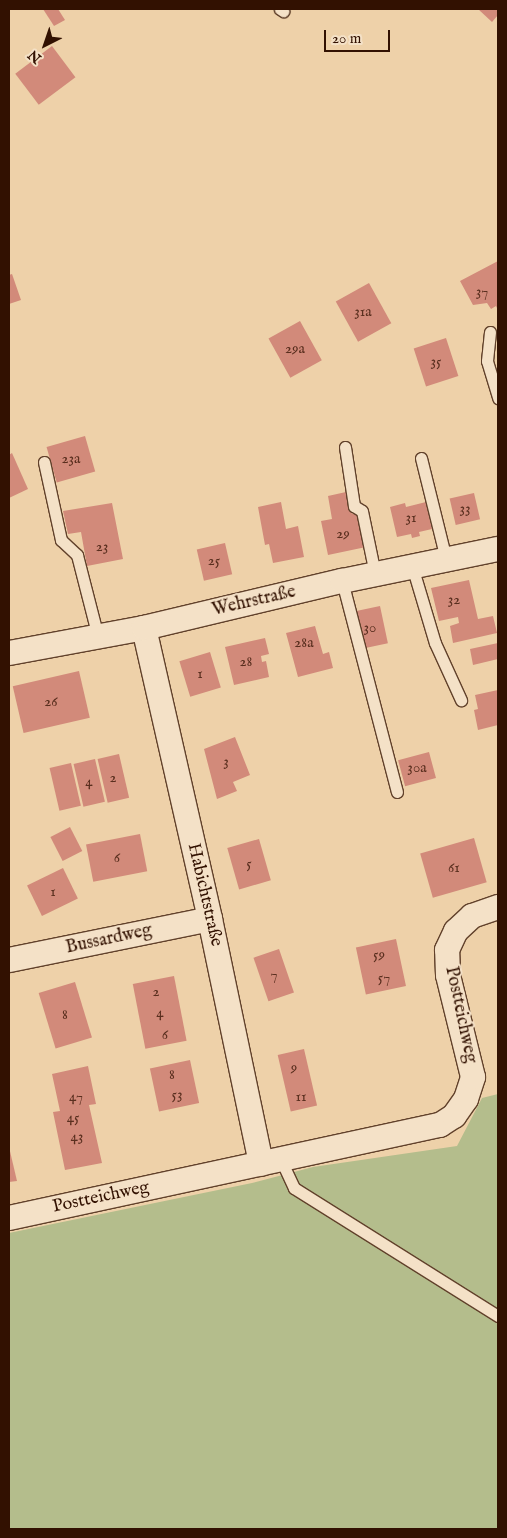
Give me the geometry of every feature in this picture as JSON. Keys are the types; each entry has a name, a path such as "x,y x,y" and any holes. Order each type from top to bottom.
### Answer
{"street":[{"name":"Wehrstraße","path":"9,653 144,628 342,581 498,549"},
{"name":"Habichtstraße","path":"144,628 210,919 271,1162"},
{"name":"Postteichweg","path":"9,1218 421,1131 440,1125 454,1116 466,1098 473,1076 448,975 447,950 456,931 472,916 498,907"},
{"name":"Bussardweg","path":"9,960 210,919"}],"lane":[{"path":"490,332 487,362 498,398"},
{"path":"345,447 354,506 362,511 375,574"},
{"path":"421,458 446,559"},
{"path":"44,462 61,540 77,555 98,637"},
{"path":"412,566 435,643 461,700"},
{"path":"342,581 397,792"},
{"path":"271,1162 294,1188 498,1316"}],"green space":[{"path":"498,1094 498,1529 9,1529 9,1233 252,1183 313,1167 457,1146 482,1098"}],"building":[{"path":"43,9 58,9 65,20 54,26"},
{"path":"478,9 498,9 498,15 492,22"},
{"path":"52,46 75,77 39,105 15,74"},
{"path":"498,261 498,310 496,306 491,309 487,303 473,305 460,281"},
{"path":"12,274 21,300 9,304 9,275"},
{"path":"369,283 391,323 358,342 336,301"},
{"path":"300,321 322,360 290,378 269,338"},
{"path":"446,338 458,376 426,387 414,349"},
{"path":"85,436 95,472 57,483 47,447"},
{"path":"12,453 28,489 9,498 9,455"},
{"path":"346,492 352,514 357,513 366,547 328,555 321,521 332,519 328,496"},
{"path":"474,493 480,519 456,525 450,499"},
{"path":"281,502 286,529 298,526 304,557 273,563 269,544 265,545 258,507"},
{"path":"426,502 432,529 419,532 420,536 412,538 411,534 397,537 390,507 405,503 406,507"},
{"path":"112,503 123,559 87,566 81,532 68,534 63,511"},
{"path":"225,543 232,574 204,581 197,550"},
{"path":"469,580 478,619 493,616 497,633 453,643 450,626 459,623 458,617 439,621 431,588"},
{"path":"380,606 388,643 360,649 352,612"},
{"path":"315,626 323,654 329,652 333,668 298,677 286,633"},
{"path":"265,638 269,654 261,656 262,662 266,661 269,677 234,685 225,647"},
{"path":"498,643 498,659 473,665 470,649"},
{"path":"210,652 221,687 190,697 179,661"},
{"path":"79,671 90,718 24,733 13,686"},
{"path":"498,690 498,725 478,730 474,710 478,709 475,695"},
{"path":"235,737 250,775 233,782 237,791 217,799 204,749"},
{"path":"429,752 436,778 405,786 398,760"},
{"path":"119,754 129,798 108,803 98,759"},
{"path":"95,759 105,802 83,807 74,764"},
{"path":"71,763 81,806 59,811 50,768"},
{"path":"70,827 82,851 63,861 50,837"},
{"path":"140,834 147,871 93,882 86,844"},
{"path":"474,838 487,882 433,898 420,853"},
{"path":"259,839 271,880 239,889 227,848"},
{"path":"63,868 78,899 42,916 27,886"},
{"path":"396,939 406,986 366,994 356,948"},
{"path":"279,949 294,992 268,1001 253,958"},
{"path":"174,976 187,1041 145,1049 133,984"},
{"path":"75,982 92,1037 56,1049 39,993"},
{"path":"304,1049 317,1106 291,1112 278,1055"},
{"path":"190,1060 199,1103 159,1112 150,1069"},
{"path":"88,1066 96,1104 89,1105 102,1163 65,1170 53,1112 60,1111 52,1074"},
{"path":"9,1147 17,1181 9,1182"}]}
